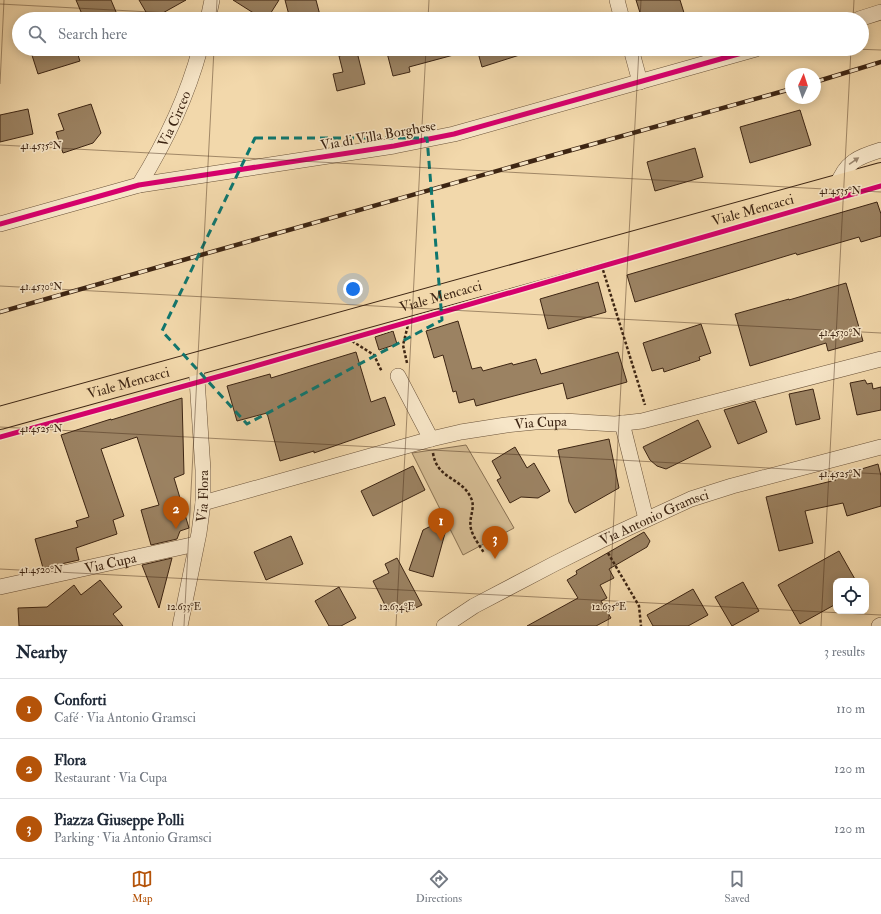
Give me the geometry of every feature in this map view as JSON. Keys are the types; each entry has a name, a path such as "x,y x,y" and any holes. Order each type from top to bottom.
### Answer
{"main road":[{"name":"Viale Mencacci","path":"0,418 881,174"}],"street":[{"path":"209,12 212,0"},
{"path":"617,0 620,12"},
{"path":"869,16 881,12"},
{"name":"Via Circeo","path":"139,185 160,152 188,87 198,56"},
{"path":"633,56 640,82"},
{"name":"Via di Villa Borghese","path":"0,224 139,185 394,146 432,138 475,128 731,56"},
{"path":"837,186 843,171 849,164 862,156 881,150"},
{"name":"Via Cupa","path":"203,503 431,439 522,423 563,421 599,424 622,423 649,419 881,358"},
{"name":"Via Flora","path":"180,626 203,503 196,364"},
{"path":"398,376 431,439"},
{"path":"622,423 646,520"},
{"name":"Via Antonio Gramsci","path":"444,626 474,606 600,541 686,501 714,491 881,447"},
{"name":"Via Cupa","path":"0,587 196,544"}],"path":[{"path":"594,269 604,266 649,419"},
{"path":"401,324 416,320"},
{"path":"349,339 374,355 383,374 398,376 407,363 403,345 408,322"},
{"path":"349,339 356,337"},
{"path":"431,439 433,456 437,466 452,480 464,486 474,503 470,521 471,529 484,553"},
{"path":"600,541 639,606 641,626"}],"highlighted area":[{"path":"255,138 427,138 442,320 247,424 162,331"}],"shaded area":[{"path":"466,445 514,528 463,555 412,453"}],"building":[{"path":"76,0 111,0 116,12 81,12"},
{"path":"139,0 186,0 165,12 146,12"},
{"path":"233,0 279,0 271,12 252,12"},
{"path":"285,0 316,0 319,12 288,12"},
{"path":"636,0 680,0 684,12 640,12"},
{"path":"32,56 78,56 80,61 38,74"},
{"path":"339,56 358,56 365,84 337,91 333,74 343,72"},
{"path":"388,56 450,56 409,67 410,72 393,76"},
{"path":"479,56 516,56 482,67"},
{"path":"91,104 101,133 93,143 63,153 56,132 64,130 58,114"},
{"path":"28,109 33,134 0,142 0,115"},
{"path":"800,110 811,145 750,163 740,127"},
{"path":"695,148 703,177 655,191 647,162"},
{"path":"877,202 881,214 881,236 861,242 859,237 797,255 796,253 635,302 627,275"},
{"path":"598,282 606,312 548,329 540,299"},
{"path":"846,283 863,341 828,351 826,343 750,366 735,314"},
{"path":"458,321 472,369 481,367 483,371 512,363 513,365 536,359 541,374 618,352 627,382 567,399 563,383 476,406 474,399 459,403 456,391 453,392 443,355 434,358 426,331"},
{"path":"701,324 711,353 699,357 700,360 664,372 663,368 652,371 643,343"},
{"path":"393,331 397,344 379,350 375,337"},
{"path":"356,352 371,402 385,397 395,425 314,453 314,451 280,461 267,413 237,421 227,386 270,374 271,378"},
{"path":"865,380 867,384 872,383 873,389 881,387 881,410 857,415 850,383"},
{"path":"813,389 820,419 796,425 789,394"},
{"path":"182,398 184,474 174,478 189,528 180,531 177,539 151,545 141,510 159,505 137,437 101,449 124,516 113,520 117,534 76,548 79,560 43,568 35,539 78,527 76,521 89,517 61,435"},
{"path":"755,401 767,432 738,444 724,410"},
{"path":"698,420 711,447 666,469 657,466 650,460 643,447"},
{"path":"609,439 619,488 575,513 569,502 558,450"},
{"path":"515,447 527,468 534,463 550,491 538,498 521,497 510,503 497,480 501,478 492,461"},
{"path":"878,464 881,476 881,506 847,516 843,503 805,511 813,543 779,551 766,497 836,480 835,477"},
{"path":"413,466 425,490 373,516 361,491"},
{"path":"437,523 447,526 433,577 409,570 423,530"},
{"path":"644,532 650,541 647,547 609,569 614,578 600,585 607,598 601,601 611,618 596,626 527,626 578,598 567,580 577,574 576,571"},
{"path":"291,536 303,564 266,580 254,552"},
{"path":"839,551 854,578 833,578 833,606 800,624 778,585"},
{"path":"172,558 159,608 142,565"},
{"path":"397,558 422,605 407,612 402,604 388,611 373,581 389,573 385,564"},
{"path":"100,580 122,607 113,614 123,626 19,626 18,608 47,607 74,585 81,595"},
{"path":"743,582 759,611 732,626 715,597"},
{"path":"339,587 356,618 341,626 329,626 315,601"},
{"path":"693,589 708,615 688,626 653,626 647,615"}],"railway":[{"path":"821,80 881,62"},
{"path":"0,312 785,91"}],"cycle path":[{"path":"0,224 139,185 394,146 454,134 731,56"},
{"path":"0,437 224,375 881,186"}],"place":[{"name":"Flora","path":"176,529"},
{"name":"Conforti","path":"441,541"},
{"name":"Piazza Giuseppe Polli","path":"495,559"}]}
